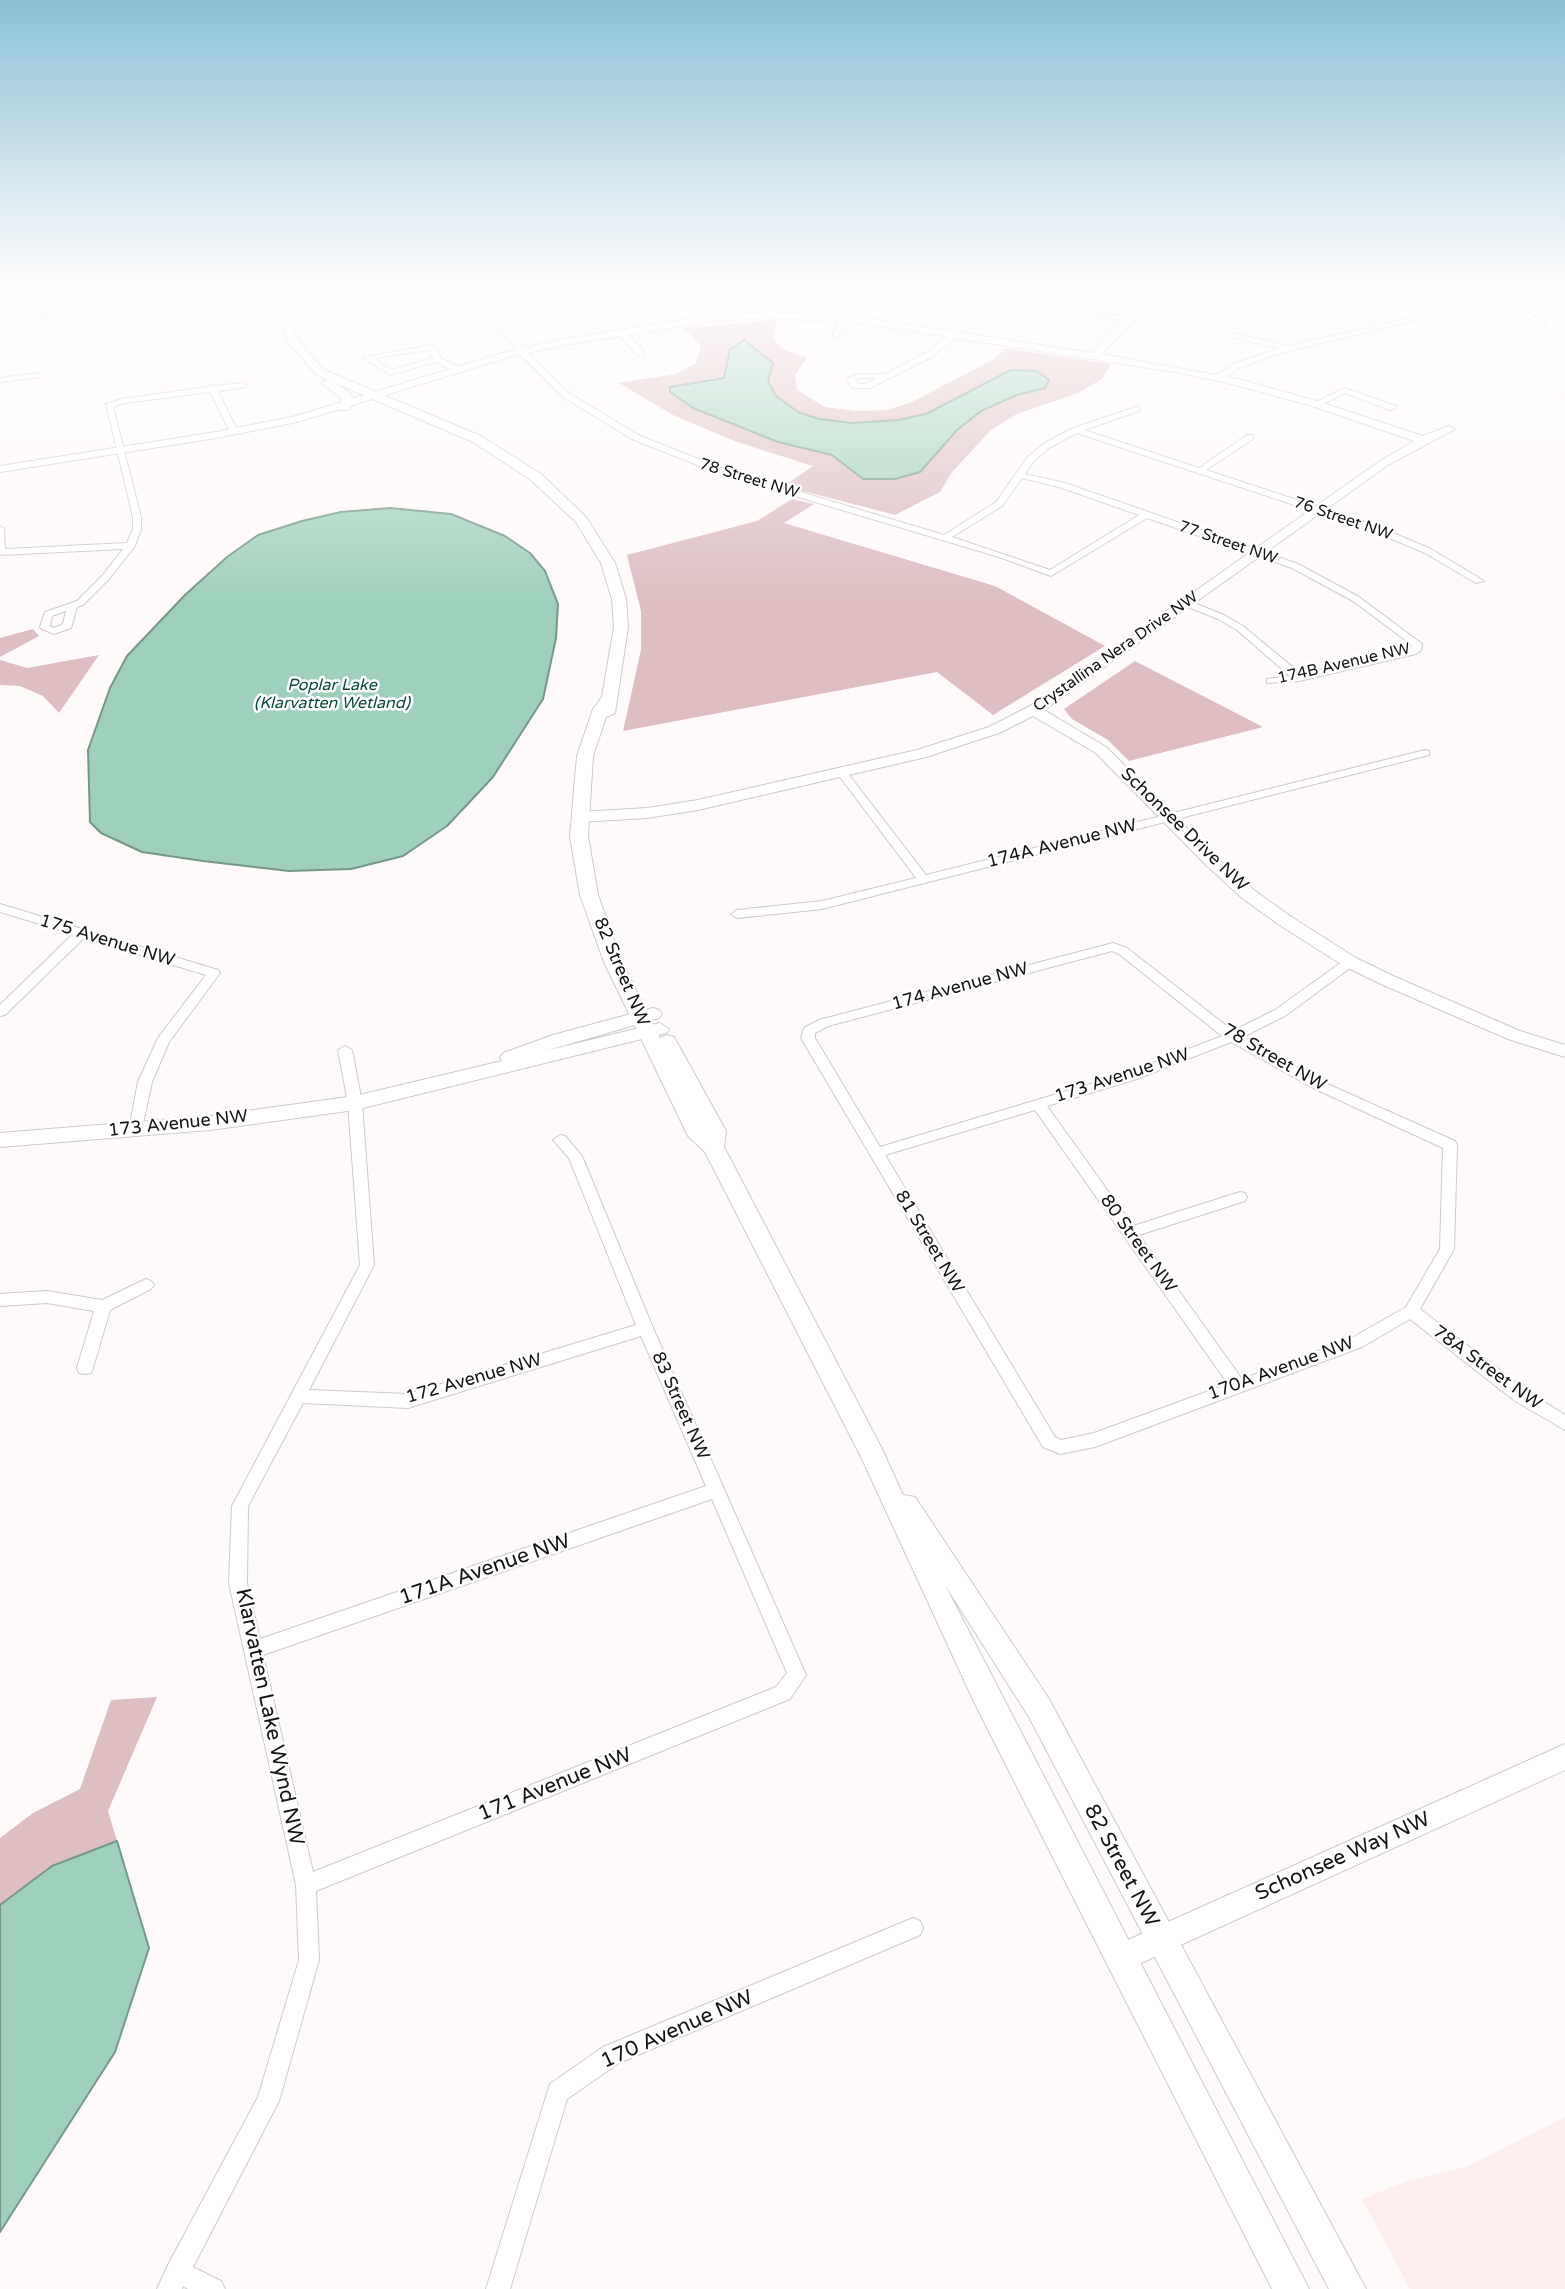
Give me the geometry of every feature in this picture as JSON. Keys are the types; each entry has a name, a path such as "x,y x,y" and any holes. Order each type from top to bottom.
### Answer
{"main road":[{"path":"336,389 346,396 348,403 343,407"},
{"name":"82 Street NW","path":"358,389 405,410 407,414 418,419 497,451 536,477 569,506 594,537 608,563 617,588 621,627 607,700 608,709 593,766 581,857 589,895 612,962 650,1023 698,1136 713,1147 873,1455 925,1572 979,1683 1291,2289"},
{"name":"82 Street NW","path":"873,1455 1039,1708 1160,1940 1348,2289"}],"street":[{"path":"72,607 106,578 135,538 137,522 108,409 111,404 201,389"},
{"path":"213,389 234,432"},
{"path":"0,469 234,432 343,407 400,389"},
{"name":"78 Street NW","path":"558,389 583,407 659,448 743,478 945,538 1051,573 1147,514"},
{"path":"1258,389 1316,404 1423,440"},
{"path":"1316,404 1345,390 1393,408"},
{"path":"945,538 991,510 1037,452 1076,429 1136,409"},
{"name":"76 Street NW","path":"1076,429 1409,542 1479,581"},
{"name":"Crystallina Nera Drive NW","path":"585,817 673,810 947,747 994,730 1034,710 1384,463 1423,440 1449,429"},
{"path":"1201,470 1245,443 1250,437"},
{"name":"77 Street NW","path":"1020,475 1062,485 1308,572 1346,592 1412,640 1417,647"},
{"path":"0,529 0,552 130,546"},
{"path":"1186,603 1240,628 1299,678"},
{"name":"174B Avenue NW","path":"1271,681 1299,678 1412,652 1417,647"},
{"name":"Schonsee Drive NW","path":"1034,710 1101,750 1211,862 1248,894 1350,962 1514,1035 1565,1051"},
{"name":"174A Avenue NW","path":"737,914 821,905 1425,753"},
{"path":"842,773 923,879"},
{"name":"175 Avenue NW","path":"0,908 214,973 163,1041 145,1082 136,1129"},
{"path":"0,1012 82,933"},
{"name":"78 Street NW","path":"1113,947 1123,951 1232,1037 1318,1085 1450,1146"},
{"name":"174 Avenue NW","path":"809,1031 837,1020 1113,947"},
{"name":"173 Avenue NW","path":"876,1153 1132,1076 1232,1037 1280,1013 1350,962"},
{"name":"173 Avenue NW","path":"0,1140 210,1123 355,1103 426,1087 650,1023"},
{"name":"81 Street NW","path":"809,1031 808,1038 818,1058 1049,1441 1060,1447"},
{"path":"345,1049 355,1103"},
{"name":"Klarvatten Lake Wynd NW","path":"173,2280 268,2101 309,1960 306,1885 238,1583 240,1506 367,1265 355,1103"},
{"name":"80 Street NW","path":"1037,1104 1238,1385"},
{"name":"83 Street NW","path":"560,1140 575,1156 645,1328 797,1675"},
{"name":"170A Avenue NW","path":"1060,1447 1095,1440 1356,1343 1411,1311 1447,1249 1450,1146"},
{"path":"1131,1232 1240,1197"},
{"path":"0,1300 47,1297 103,1306 146,1284"},
{"path":"85,1368 103,1306"},
{"name":"78A Street NW","path":"1411,1311 1521,1396 1565,1423"},
{"name":"172 Avenue NW","path":"298,1396 408,1401 645,1328"},
{"name":"171A Avenue NW","path":"252,1650 717,1490"},
{"name":"171 Avenue NW","path":"306,1885 783,1693 797,1675"},
{"name":"Schonsee Way NW","path":"1120,1958 1565,1757"},
{"name":"170 Avenue NW","path":"498,2289 558,2092 611,2055 914,1928"},
{"path":"173,2280 212,2289"}],"shaded area":[{"path":"629,389 797,389 825,407 856,411 887,410 912,402 937,389 1085,389 1017,414 991,430 952,472 940,492 895,515 784,486 813,466 737,442 673,415"},
{"path":"792,499 814,504 784,523 995,586 1105,646 993,715 937,672 623,731 641,650 641,611 627,555 757,521"},
{"path":"33,629 39,636 0,657 0,638"},
{"path":"99,655 59,713 43,696 20,686 0,685 0,660 27,668"},
{"path":"1135,661 1263,727 1129,761 1108,740 1072,719 1064,709"},
{"path":"157,1697 108,1811 149,1948 115,2052 0,2232 0,1838 33,1813 80,1789 111,1700"},
{"path":"1565,2117 1565,2289 1410,2289 1362,2199 1408,2181 1468,2166"}],"water":[{"path":"670,389 772,389 776,396 798,412 819,419 852,423 898,420 926,414 975,389 1042,389 1017,395 981,411 957,430 920,472 895,479 863,479 832,455 778,442 693,408 670,392"},
{"name":"Poplar Lake (Klarvatten Wetland)","path":"390,508 451,514 505,536 530,553 545,571 558,604 556,638 543,699 493,777 447,826 403,856 351,869 289,871 203,861 142,852 101,833 90,822 88,750 110,688 127,656 185,595 227,557 258,535 341,512"},
{"path":"117,1841 149,1948 115,2052 0,2232 0,1905 52,1866"}]}
